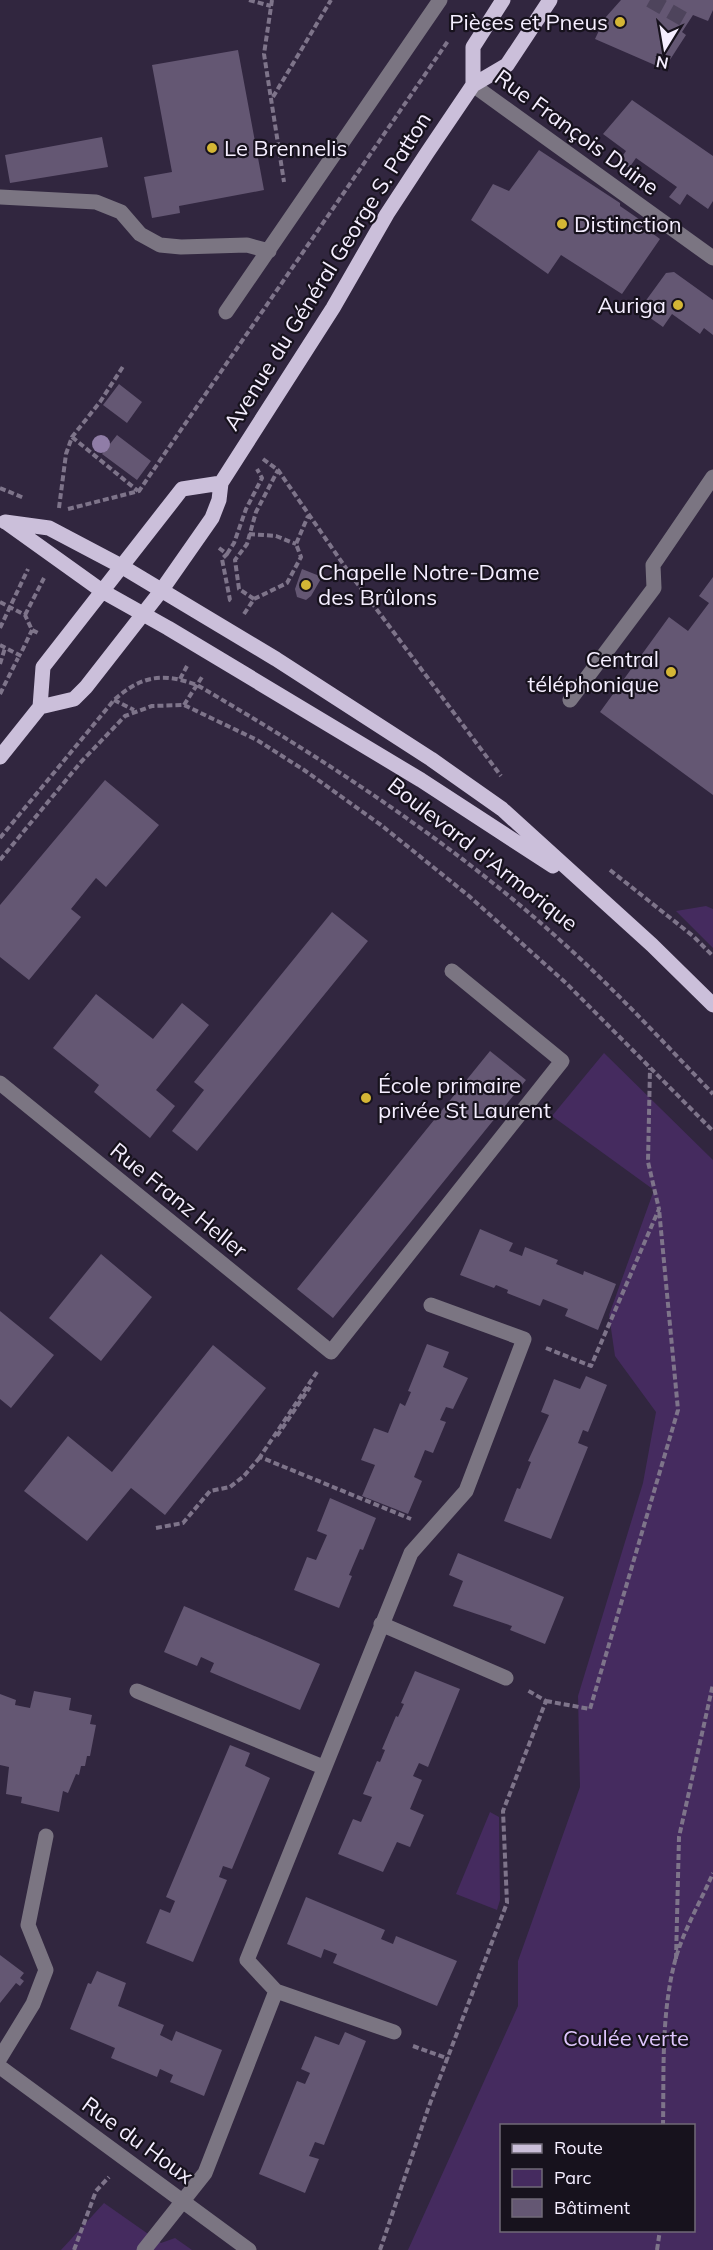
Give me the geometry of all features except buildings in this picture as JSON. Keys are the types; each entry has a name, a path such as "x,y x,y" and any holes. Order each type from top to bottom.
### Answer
{"main road":[{"path":"473,84 473,47 503,0"},
{"name":"Avenue du Général George S. Patton","path":"40,707 74,699 161,591 212,518 219,500 221,483 333,308 387,214 473,84 507,65 550,0"},
{"path":"0,757 40,707 43,667 182,489 221,483"},
{"name":"Boulevard d'Armorique","path":"3,520 49,528 121,566 284,663 440,766 502,809 652,945 713,1005"},
{"name":"Boulevard d'Armorique","path":"3,520 102,591 421,780 588,889"}],"street":[{"path":"226,312 440,0"},
{"name":"Rue François Duine","path":"473,84 713,258"},
{"path":"0,197 96,202 121,212 140,234 160,245 181,247 247,245 269,251"},
{"path":"570,700 654,588 653,565 713,477"},
{"path":"331,1352 562,1061 452,971"},
{"name":"Rue Franz Heller","path":"0,1083 331,1352"},
{"path":"394,2032 276,1991 247,1960 411,1553 466,1491 524,1339 431,1305"},
{"path":"381,1624 506,1678"},
{"path":"137,1691 323,1767"},
{"path":"0,2058 33,2004 46,1970 28,1925 46,1836"},
{"path":"144,2250 205,2173 276,1991"},
{"name":"Rue du Houx","path":"0,2067 249,2250"}],"path":[{"path":"249,0 271,6"},
{"path":"272,0 264,54 273,98 288,222"},
{"path":"273,98 331,0"},
{"path":"57,512 139,491 449,39"},
{"path":"60,505 66,454 72,437 100,402 124,365"},
{"path":"72,437 139,491"},
{"path":"245,445 278,470 308,516 507,784"},
{"path":"226,554 234,543 246,509 262,478 245,445"},
{"path":"278,470 256,512 247,544 235,560 239,589 254,599 287,583 301,557 296,544 308,516"},
{"path":"0,488 29,500"},
{"path":"249,534 276,536 296,544"},
{"path":"0,628 30,565"},
{"path":"0,602 25,615"},
{"path":"0,645 5,648 0,664"},
{"name":"Boulevard d'Armorique","path":"0,838 106,707 134,683 162,678 180,679 197,685 334,767 481,874 587,965 713,1094"},
{"path":"0,860 81,762 125,716 152,706 184,705 257,740 381,825 477,903 567,984 713,1131"},
{"path":"506,1678 546,1701 590,1709 678,1410 659,1209 648,1162 650,1067"},
{"path":"524,1339 591,1366 659,1209"},
{"path":"156,1528 183,1523 210,1491 230,1487 244,1476 292,1417 331,1352"},
{"path":"260,1457 433,1528"},
{"path":"663,2124 668,2006 676,1959 679,1837 713,1684"},
{"path":"380,2250 429,2106 449,2060 507,1903 503,1811 546,1701"},
{"path":"676,1959 713,1873"},
{"path":"394,2032 395,2039 449,2060"},
{"path":"74,2250 96,2191 126,2159"},
{"path":"657,2250 660,2232"}],"green space":[{"path":"706,906 713,909 713,948 676,911"},
{"name":"Coulée verte","path":"604,1053 713,1160 713,2250 408,2250 518,2006 518,1961 580,1787 578,1696 643,1483 656,1412 615,1356 609,1315 654,1190 552,1116"},
{"path":"490,1812 499,1817 500,1900 497,1910 456,1894"},
{"path":"104,2203 161,2243 175,2238 192,2250 61,2250"}],"tunnel":[{"path":"650,0 689,22"}],"place":[{"name":"Pièces et Pneus","path":"620,22"},
{"name":"Le Brennelis","path":"212,148"},
{"name":"Distinction","path":"562,224"},
{"name":"Auriga","path":"678,305"},
{"name":"Chapelle Notre-Dame des Brûlons","path":"306,585"},
{"name":"Central téléphonique","path":"671,672"},
{"name":"École primaire privée St Laurent","path":"366,1098"}]}
